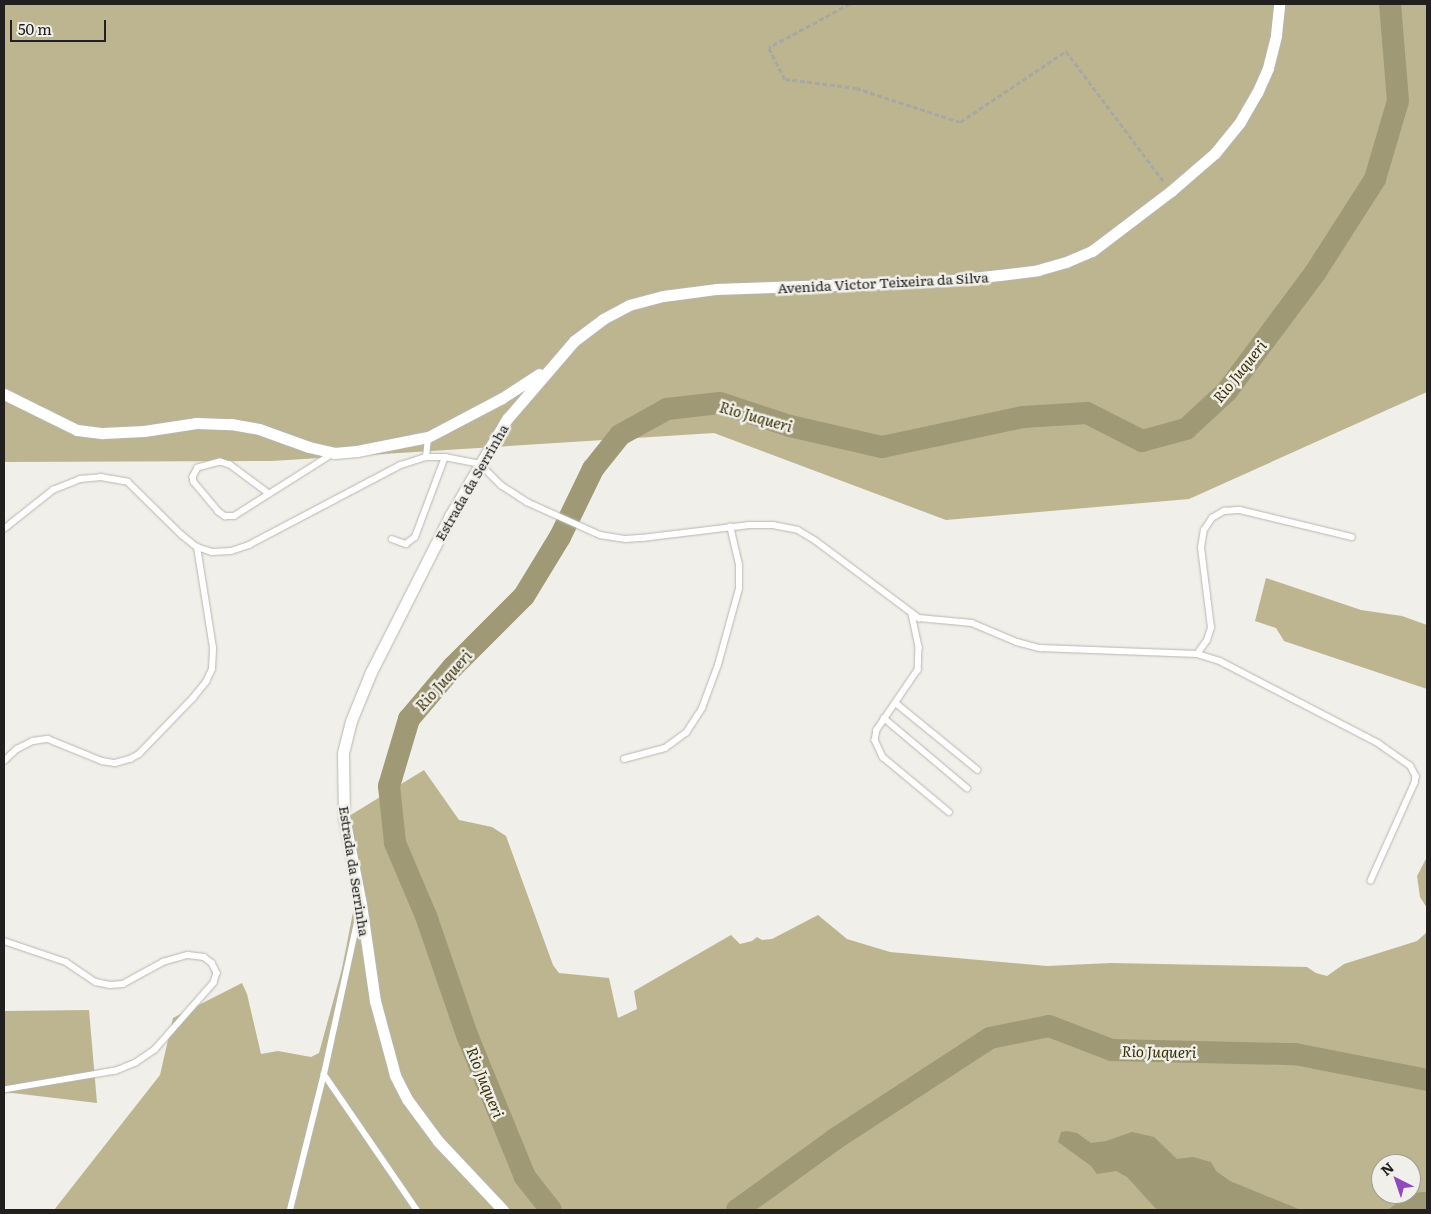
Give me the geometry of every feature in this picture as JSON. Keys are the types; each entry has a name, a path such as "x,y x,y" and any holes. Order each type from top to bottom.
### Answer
{"street":[{"name":"Avenida Victor Teixeira da Silva","path":"551,366 574,341 603,319 629,305 663,296 716,289 944,281 1000,276 1038,270 1066,262 1099,246 1171,191 1214,153 1240,122 1257,93 1268,68 1276,34 1279,4"},
{"path":"4,394 77,430 103,433 144,432 196,423 231,424 259,429 309,447 334,453 357,451 428,437 502,398 551,366"},
{"name":"Estrada da Serrinha","path":"503,1210 438,1140 407,1099 395,1075 376,1001 361,904 344,817 343,754 352,721 371,672 450,516 507,419 551,366"}],"lane":[{"path":"426,457 428,437"},
{"path":"269,494 230,465 220,462 198,468 193,477 194,482 225,516 234,516 269,494 334,453"},
{"path":"4,529 53,490 80,479 101,476 128,482 182,535 197,546 212,552 231,552 249,545 401,465 426,457 445,457 480,464 513,493 548,512 600,535 626,539 642,538 730,527 773,524 798,530 816,541 912,614 927,620 962,621 1017,642 1040,648 1197,654 1220,661 1378,743 1414,770 1415,783 1371,881"},
{"path":"392,539 406,544 414,537 445,457"},
{"path":"1197,654 1207,640 1211,628 1201,548 1204,530 1212,518 1224,511 1240,510 1352,536"},
{"path":"624,759 665,748 686,733 702,708 723,648 739,588 739,565 730,527"},
{"path":"4,761 17,748 33,741 48,739 102,761 115,764 130,759 139,754 193,698 206,682 212,669 213,648 197,546"},
{"path":"912,614 919,647 918,670 897,704 884,718 877,730 875,740 883,756 949,812"},
{"path":"897,704 978,770"},
{"path":"884,718 967,788"},
{"path":"290,1210 324,1074 361,904"},
{"path":"4,942 66,962 96,982 110,985 123,984 163,962 188,955 204,957 212,963 217,973 214,983 155,1050 136,1063 116,1071 4,1090"},
{"path":"324,1074 417,1210"}],"path":[{"path":"850,4 769,48 785,79 856,88 960,122 1066,51 1171,191"}],"shaded area":[{"path":"4,4 1427,4 1427,392 1189,499 946,520 714,433 272,461 4,462"},
{"path":"1266,578 1361,610 1402,616 1427,625 1427,689 1284,641 1276,628 1255,621"},
{"path":"424,770 459,820 492,827 506,836 553,965 559,973 609,978 618,1018 637,1009 634,991 731,935 740,944 752,941 757,937 762,940 772,939 818,915 847,939 890,952 1047,966 1111,963 1307,967 1316,973 1327,976 1344,964 1417,941 1427,932 1427,1210 54,1210 160,1075 173,1018 242,983 247,994 261,1054 278,1051 311,1057 319,1053 342,969 356,897 341,821"},
{"path":"1427,857 1427,908 1420,897 1417,876"},
{"path":"89,1010 97,1103 4,1092 4,1011"},
{"path":"1061,1132 1077,1133 1091,1143 1106,1141 1132,1132 1154,1137 1177,1159 1193,1157 1211,1162 1216,1171 1230,1181 1301,1210 1157,1210 1127,1177 1116,1171 1097,1174 1091,1166 1058,1142"},
{"path":"1421,1192 1427,1192 1427,1210 1387,1210 1396,1204 1421,1204"}],"waterway":[{"name":"Rio Juqueri","path":"551,1210 525,1177 467,1035 426,916 395,843 389,786 409,719 453,667 524,596 560,537 593,469 620,435 667,409 720,403 790,426 882,447 1023,417 1087,413 1142,441 1186,429 1227,391 1315,273 1375,179 1398,101 1390,4"},
{"name":"Rio Juqueri","path":"737,1210 835,1139 990,1038 1049,1026 1112,1050 1295,1054 1427,1080"}]}
